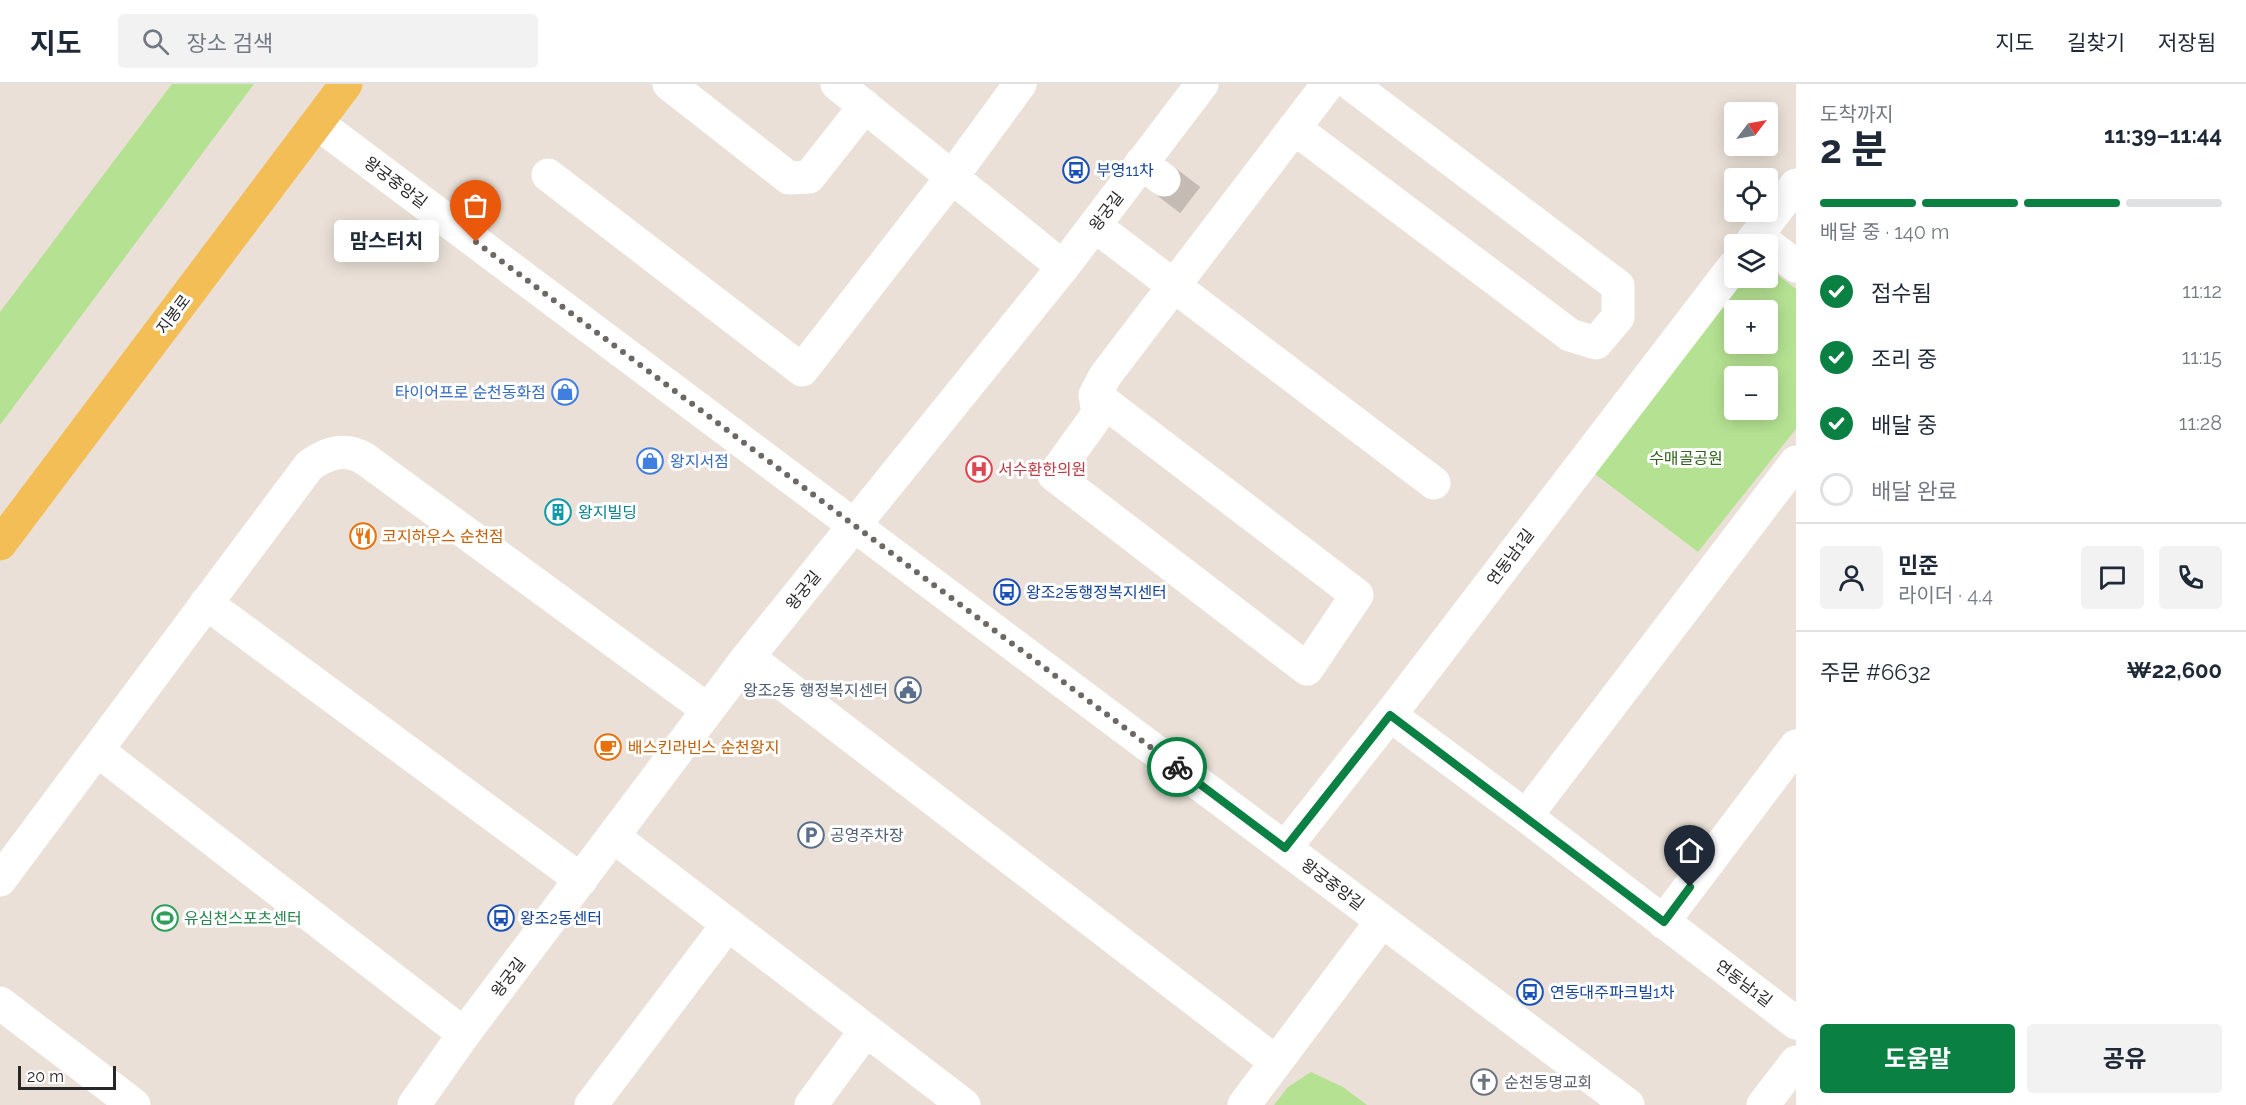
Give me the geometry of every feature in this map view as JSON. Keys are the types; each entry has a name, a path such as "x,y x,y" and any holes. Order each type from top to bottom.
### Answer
{"main road":[{"name":"지봉로","path":"0,544 346,84"}],"street":[{"path":"669,84 789,178 809,177 865,106"},
{"path":"837,84 1063,267"},
{"path":"548,175 802,370 952,177 1020,84"},
{"name":"왕궁길","path":"414,1105 464,1034 748,657 1095,225 1153,172 1202,84"},
{"path":"1095,395 1357,595 1307,669 1054,475 1098,414 1095,395 1105,376 1328,84"},
{"path":"1294,128 1570,335 1596,343 1618,316 1618,286 1351,84"},
{"name":"왕궁중앙길","path":"317,123 1628,1105"},
{"path":"1759,234 1796,185"},
{"path":"1095,225 1434,483"},
{"path":"1778,255 1796,266"},
{"name":"연동남1길","path":"1285,848 1390,715 1724,279"},
{"path":"0,880 309,466 328,454 350,453 365,459 708,710"},
{"path":"1526,816 1796,462"},
{"path":"207,603 581,880"},
{"path":"748,657 1276,1062"},
{"name":"연동남1길","path":"1390,715 1796,1023"},
{"path":"1664,922 1796,746"},
{"path":"97,750 464,1034"},
{"path":"614,837 964,1105"},
{"path":"1244,1105 1383,921"},
{"path":"591,1105 728,924"},
{"path":"0,1003 134,1105"},
{"path":"811,1105 866,1030"},
{"path":"1763,1105 1796,1062"}],"green space":[{"path":"172,84 254,84 0,425 0,312"},
{"name":"수매골공원","path":"1778,275 1796,289 1796,429 1698,552 1591,471 1728,288 1778,288"},
{"path":"1311,1072 1343,1087 1367,1105 1274,1105 1288,1087"}],"tunnel":[{"path":"1164,180 1198,206"}],"way so far":[{"path":"476,242 1177,767"}],"place":[{"name":"부영11차","path":"1076,170"},
{"name":"맘스터치","path":"476,242"},
{"name":"타이어프로 순천동화점","path":"565,392"},
{"name":"왕지서점","path":"650,461"},
{"name":"서수환한의원","path":"979,469"},
{"name":"왕지빌딩","path":"558,512"},
{"name":"코지하우스 순천점","path":"363,536"},
{"name":"왕조2동행정복지센터","path":"1007,592"},
{"name":"왕조2동 행정복지센터","path":"908,690"},
{"name":"배스킨라빈스 순천왕지","path":"608,747"},
{"name":"공영주차장","path":"811,835"},
{"name":"유심천스포츠센터","path":"165,918"},
{"name":"왕조2동센터","path":"501,918"},
{"name":"연동대주파크빌1차","path":"1530,992"},
{"name":"순천동명교회","path":"1484,1082"}],"route":[{"path":"1177,767 1285,848 1390,715 1664,922 1690,887"}]}
